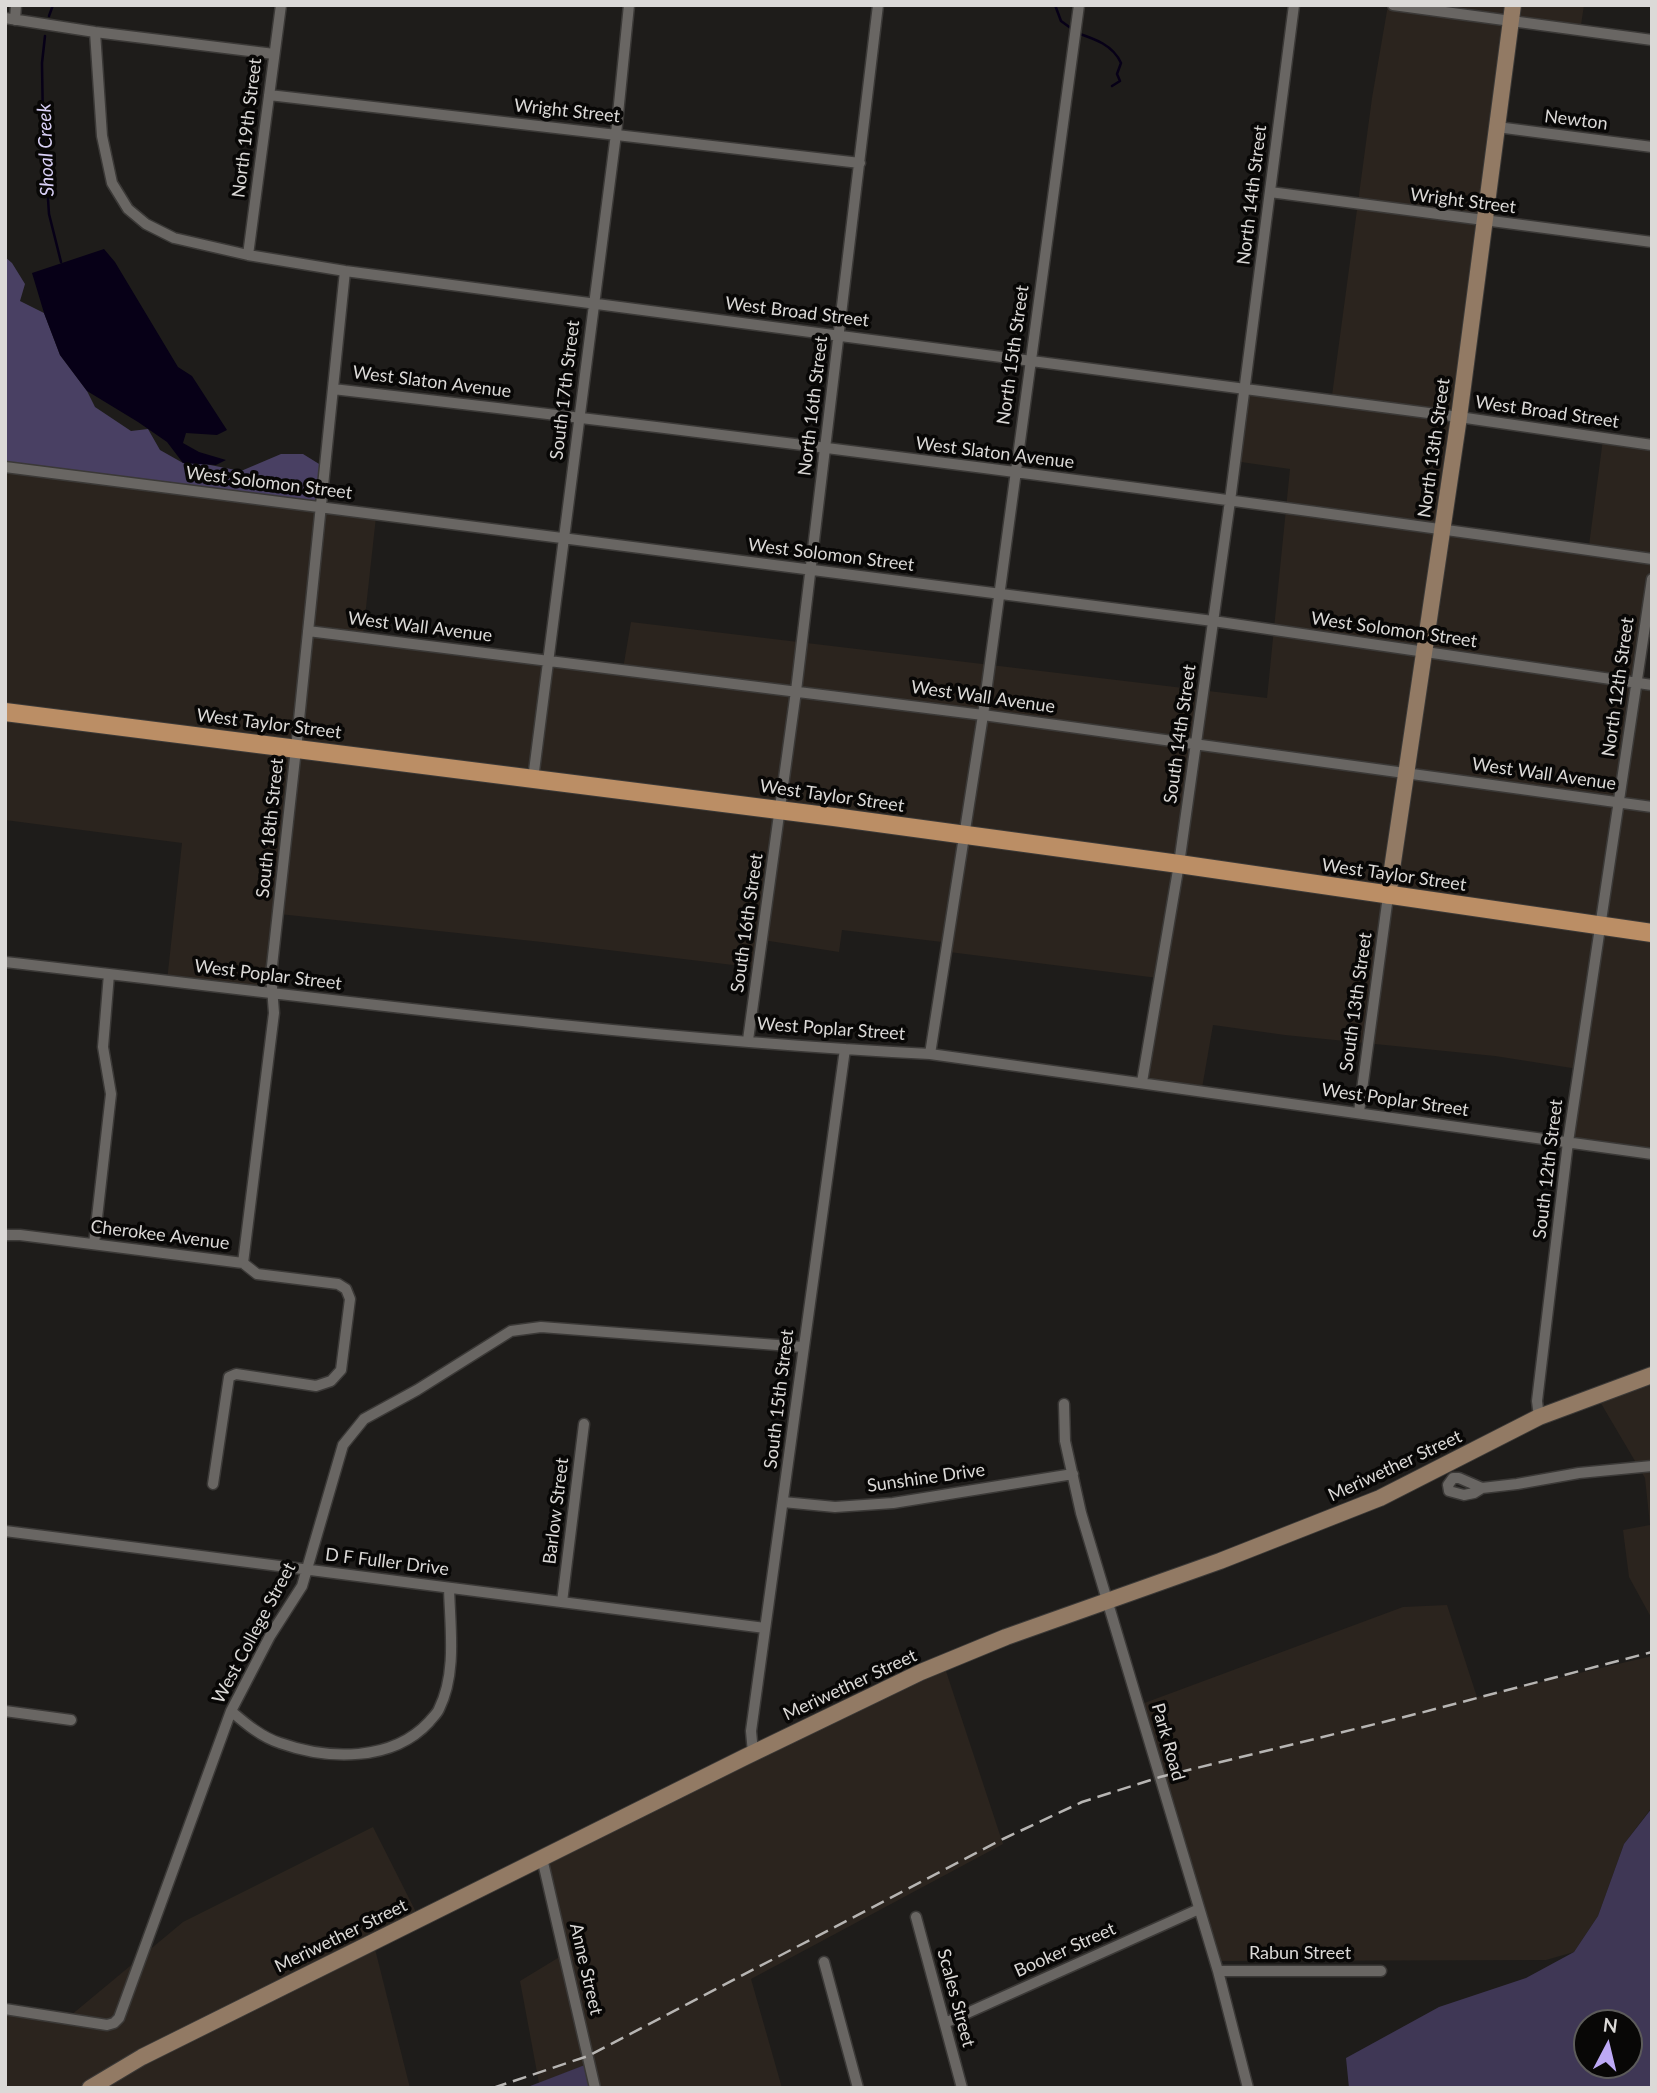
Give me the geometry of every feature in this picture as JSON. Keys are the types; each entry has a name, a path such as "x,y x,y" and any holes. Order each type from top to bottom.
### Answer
{"main road":[{"name":"West Taylor Street","path":"5,712 781,810 1179,864 1652,933"}],"street":[{"path":"16,5 10,19 274,54"},
{"name":"North 19th Street","path":"248,255 281,5"},
{"name":"South 17th Street","path":"533,779 616,134 629,5"},
{"name":"North 16th Street","path":"781,810 878,5"},
{"name":"North 15th Street","path":"963,835 982,715 1079,5"},
{"name":"North 14th Street","path":"1246,390 1294,5"},
{"path":"1393,5 1512,13 1652,40"},
{"name":"North 13th Street","path":"1388,896 1459,417 1512,13"},
{"name":"West Broad Street","path":"94,32 102,136 112,183 128,209 146,224 174,238 248,255 345,271 1459,417 1652,445"},
{"name":"Wright Street","path":"269,95 860,163"},
{"name":"Newton","path":"1497,127 1652,147"},
{"name":"Wright Street","path":"1270,192 1652,242"},
{"name":"South 18th Street","path":"243,1263 274,1013 271,975 345,271"},
{"name":"West Slaton Avenue","path":"333,389 826,448 1652,559"},
{"name":"South 14th Street","path":"1142,1082 1179,864 1246,390"},
{"name":"West Solomon Street","path":"5,467 1213,621 1652,685"},
{"name":"North 12th Street","path":"1601,926 1652,579"},
{"name":"West Wall Avenue","path":"308,631 982,715 1652,807"},
{"name":"South 16th Street","path":"748,1041 781,810"},
{"path":"930,1054 963,835"},
{"name":"South 13th Street","path":"1359,1112 1388,896"},
{"name":"South 12th Street","path":"1539,1417 1537,1401 1568,1142 1601,926"},
{"name":"West Poplar Street","path":"5,962 533,1022 930,1054 1652,1154"},
{"path":"94,1244 111,1094 103,1046 109,974"},
{"name":"South 15th Street","path":"753,1753 751,1731 845,1049"},
{"name":"Cherokee Avenue","path":"5,1235 243,1263 257,1274 338,1284 346,1289 350,1299 341,1370 331,1381 316,1386 236,1374 229,1377 213,1484"},
{"name":"West College Street","path":"5,2009 107,2025 119,2018 231,1711 270,1636 302,1586 343,1446 364,1419 417,1390 510,1331 541,1327 803,1347"},
{"name":"Meriwether Street","path":"90,2088 142,2057 921,1672 1006,1637 1220,1561 1380,1498 1539,1417 1652,1375"},
{"name":"Park Road","path":"1064,1404 1065,1441 1090,1547 1218,1971 1248,2088"},
{"name":"Barlow Street","path":"562,1602 584,1424"},
{"path":"1482,1488 1579,1473 1652,1466"},
{"name":"Sunshine Drive","path":"783,1502 835,1507 892,1503 1073,1474"},
{"name":"D F Fuller Drive","path":"5,1531 765,1628"},
{"path":"231,1711 247,1726 277,1742 312,1752 348,1754 386,1750 416,1735 438,1711 448,1684 451,1646 449,1588"},
{"path":"5,1711 71,1720"},
{"name":"Anne Street","path":"542,1858 595,2088"},
{"name":"Booker Street","path":"945,2023 1199,1909"},
{"name":"Scales Street","path":"916,1917 962,2088"},
{"path":"824,1962 859,2088"},
{"name":"Rabun Street","path":"1218,1971 1381,1971"}],"shaded area":[{"path":"1388,5 1584,5 1580,32 1512,25 1440,531 1588,553 1603,439 1652,447 1652,596 1638,688 1652,690 1652,1152 1571,1140 1578,1069 1495,1056 1213,1025 1202,1088 1144,1078 1158,978 941,951 942,942 842,930 839,952 763,940 758,968 279,914 268,993 167,981 182,843 5,820 5,472 376,517 363,635 623,669 631,622 1267,698 1290,469 1234,461 1243,392 1331,403 1372,98"},
{"path":"104,249 115,262 178,367 192,376 227,430 217,435 186,433 183,443 199,452 226,460 216,465 183,463 167,442 87,391 60,355 32,273"},
{"path":"5,257 25,284 20,301 44,313 60,355 87,391 95,407 131,431 148,429 160,450 183,463 241,471 281,454 303,454 324,467 320,508 5,467"},
{"path":"1652,1382 1652,1619 1629,1577 1623,1530 1650,1525 1645,1478 1599,1400"},
{"path":"1447,1605 1477,1697 1652,1656 1652,1807 1624,1844 1598,1916 1574,1952 1546,1960 1219,1961 1139,1705 1403,1607"},
{"path":"943,1662 1003,1844 751,1979 782,2088 594,2088 589,2064 539,2083 520,1981 566,1953 546,1861"},
{"path":"1652,1808 1652,2088 1349,2088 1346,2058 1439,2007 1526,1978 1574,1952 1598,1916 1624,1844"},
{"path":"373,1827 418,1916 373,1941 410,2088 5,2088 5,2011 64,2021 183,1922"},
{"path":"590,2063 594,2088 525,2088"}],"waterway":[{"name":"Shoal Creek","path":"49,16 53,5"},
{"path":"1055,5 1061,21 1072,29"},
{"path":"1077,33 1103,44 1118,57 1121,63 1117,74 1120,81 1112,86"},
{"name":"Shoal Creek","path":"45,36 42,63 43,125 49,214 61,262"}],"railway":[{"path":"493,2088 588,2056 1003,1839 1082,1802 1160,1777 1652,1652"}]}
